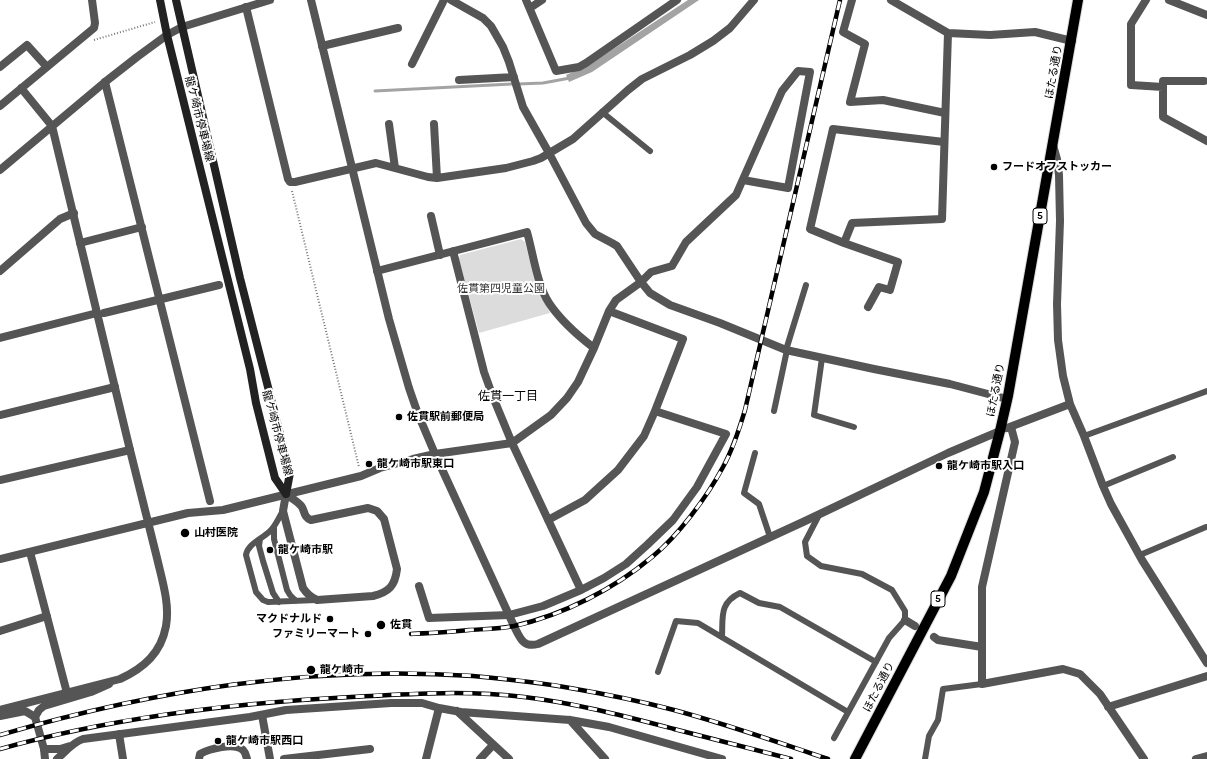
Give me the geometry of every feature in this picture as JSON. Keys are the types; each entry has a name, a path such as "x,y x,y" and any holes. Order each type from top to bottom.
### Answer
{"main road":[{"name":"龍ケ崎市停車場線","path":"160,0 167,35 250,369 256,403 275,478 286,494"},
{"name":"龍ケ崎市停車場線","path":"176,0 240,278 290,473 286,494"},
{"name":"ほたる通り","path":"856,759 950,576 984,492 1007,399 1072,41 1078,0"}],"street":[{"path":"0,106 94,28 95,23 92,0"},
{"path":"0,170 137,56 167,35 182,27 270,0"},
{"path":"311,0 389,319 409,388 435,454 509,615 523,642 527,645 532,646 538,644 819,515 948,453 1070,404"},
{"path":"412,64 444,0"},
{"path":"451,0 483,18 491,26 503,47 523,107 586,223 596,234 617,246 650,293 670,306 720,323 786,350 950,384 1007,399"},
{"path":"542,0 528,4 556,71 579,67 586,63 677,0"},
{"path":"246,7 288,179 290,182 295,182 376,163 437,178 506,168 533,161 572,139 642,79 690,55 713,41 730,28 754,0"},
{"path":"852,0 843,32 865,44 850,102 883,100 945,112"},
{"path":"891,0 948,33 990,35 1035,32 1072,41"},
{"path":"1146,0 1131,24 1131,85 1163,87"},
{"path":"1168,0 1207,14"},
{"path":"322,46 398,28"},
{"path":"844,243 852,223 942,219 948,33"},
{"path":"0,68 27,45 47,67"},
{"path":"0,559 188,513 223,510 361,476 380,468 435,454 512,443 551,415 567,398 578,382 609,311 616,300 641,282 651,272 672,266 686,242 736,195 782,91 798,71 810,72 788,188 743,180"},
{"path":"459,80 514,77"},
{"path":"1204,81 1163,81 1162,117 1207,141"},
{"path":"105,82 210,501"},
{"path":"21,88 52,126 80,243 100,313 115,387 166,596 166,626 161,641 154,654 144,665 129,675 91,692 44,706 39,710 36,717 45,759"},
{"path":"389,124 395,168"},
{"path":"434,124 437,178"},
{"path":"868,307 879,287 890,290 898,262 810,229 833,129 944,142"},
{"path":"1053,144 1059,175 1060,221 1056,304 1058,340 1063,376 1070,404 1103,486 1140,555 1207,663"},
{"path":"0,271 60,218 74,213"},
{"path":"431,216 440,255"},
{"path":"80,243 142,227"},
{"path":"377,271 527,232 540,284 548,302 566,324 594,348"},
{"path":"453,251 484,372 493,397 512,443 581,590"},
{"path":"0,338 219,285"},
{"path":"548,520 585,500 618,470 644,436 656,411 683,340 609,311"},
{"path":"0,415 115,387"},
{"path":"419,586 429,618 509,615 543,606 581,590 626,564 648,545 672,520 697,487 726,434 656,411"},
{"path":"1011,427 1015,442 982,587 982,684 1063,669 1080,674 1100,694 1144,759"},
{"path":"0,480 130,450"},
{"path":"286,494 302,506 304,515 307,519 311,520 368,508 377,511 384,519 397,569 393,584 382,594 373,596 317,600 307,594 303,588 283,511 286,494"},
{"path":"30,552 67,693"},
{"path":"0,631 47,616"},
{"path":"904,620 916,626"},
{"path":"934,637 938,640 982,647"},
{"path":"1108,707 1207,676"},
{"path":"0,710 120,679"},
{"path":"57,759 78,740 83,739 262,715 286,710 422,702 439,708 457,711 570,720 608,727 722,759"},
{"path":"426,759 439,708"},
{"path":"0,716 25,711 36,717"},
{"path":"457,711 509,759"},
{"path":"262,715 270,759"},
{"path":"570,720 605,759"},
{"path":"118,734 123,759"},
{"path":"480,759 493,745"},
{"path":"44,749 60,749 71,746"},
{"path":"199,759 200,754 206,750 228,747 244,751 247,759"},
{"path":"284,759 370,749"},
{"path":"1196,759 1207,756"}],"lane":[{"path":"602,112 650,151"},
{"path":"774,411 786,350 806,285"},
{"path":"822,358 814,415 854,427"},
{"path":"1084,436 1207,391"},
{"path":"755,453 744,493 759,504 770,537"},
{"path":"1103,486 1173,457"},
{"path":"283,511 274,527 247,550 246,555 256,592 263,600 268,602 317,600"},
{"path":"819,515 805,542 807,556 821,566 862,574 892,590 905,611 904,620 889,638 834,738"},
{"path":"274,527 274,539 287,590 296,601"},
{"path":"1140,555 1206,527"},
{"path":"260,539 259,546 272,593 278,602"},
{"path":"722,637 723,610 731,597 740,593 759,603 780,607 876,662"},
{"path":"658,672 676,621 698,623 848,712"},
{"path":"925,759 929,736 938,720 943,689 982,684"}],"path":[{"path":"92,41 155,22"},
{"path":"290,182 361,476"}],"green space":[{"name":"佐貫第四児童公園","path":"521,239 525,242 535,283 550,313 479,333 459,259 460,255"}],"shaded area":[{"path":"688,0 699,0 592,72 569,82 566,75 589,65"}],"waterway":[{"path":"518,84 543,83 570,78"},
{"path":"375,91 512,84"}],"railway":[{"path":"411,634 514,626 569,608 605,590 637,569 652,557 682,527 709,491 730,453 745,410 840,0"},
{"path":"0,735 117,705 234,684 353,674 413,674 473,676 522,681 622,698 713,721 828,759"},
{"path":"0,749 87,728 174,713 262,703 394,695 459,693 524,697 581,706 791,759"}],"place":[{"name":"フードオフストッカー","path":"994,167"},
{"name":"佐貫駅前郵便局","path":"399,417"},
{"name":"龍ケ崎市駅東口","path":"369,464"},
{"name":"龍ケ崎市駅入口","path":"939,466"},
{"name":"山村医院","path":"185,533"},
{"name":"龍ケ崎市駅","path":"270,550"},
{"name":"マクドナルド","path":"330,619"},
{"name":"佐貫","path":"381,625"},
{"name":"ファミリーマート","path":"368,634"},
{"name":"龍ケ崎市","path":"311,670"},
{"name":"龍ケ崎市駅西口","path":"218,741"}],"district":[{"name":"佐貫一丁目","path":"508,397"}]}
